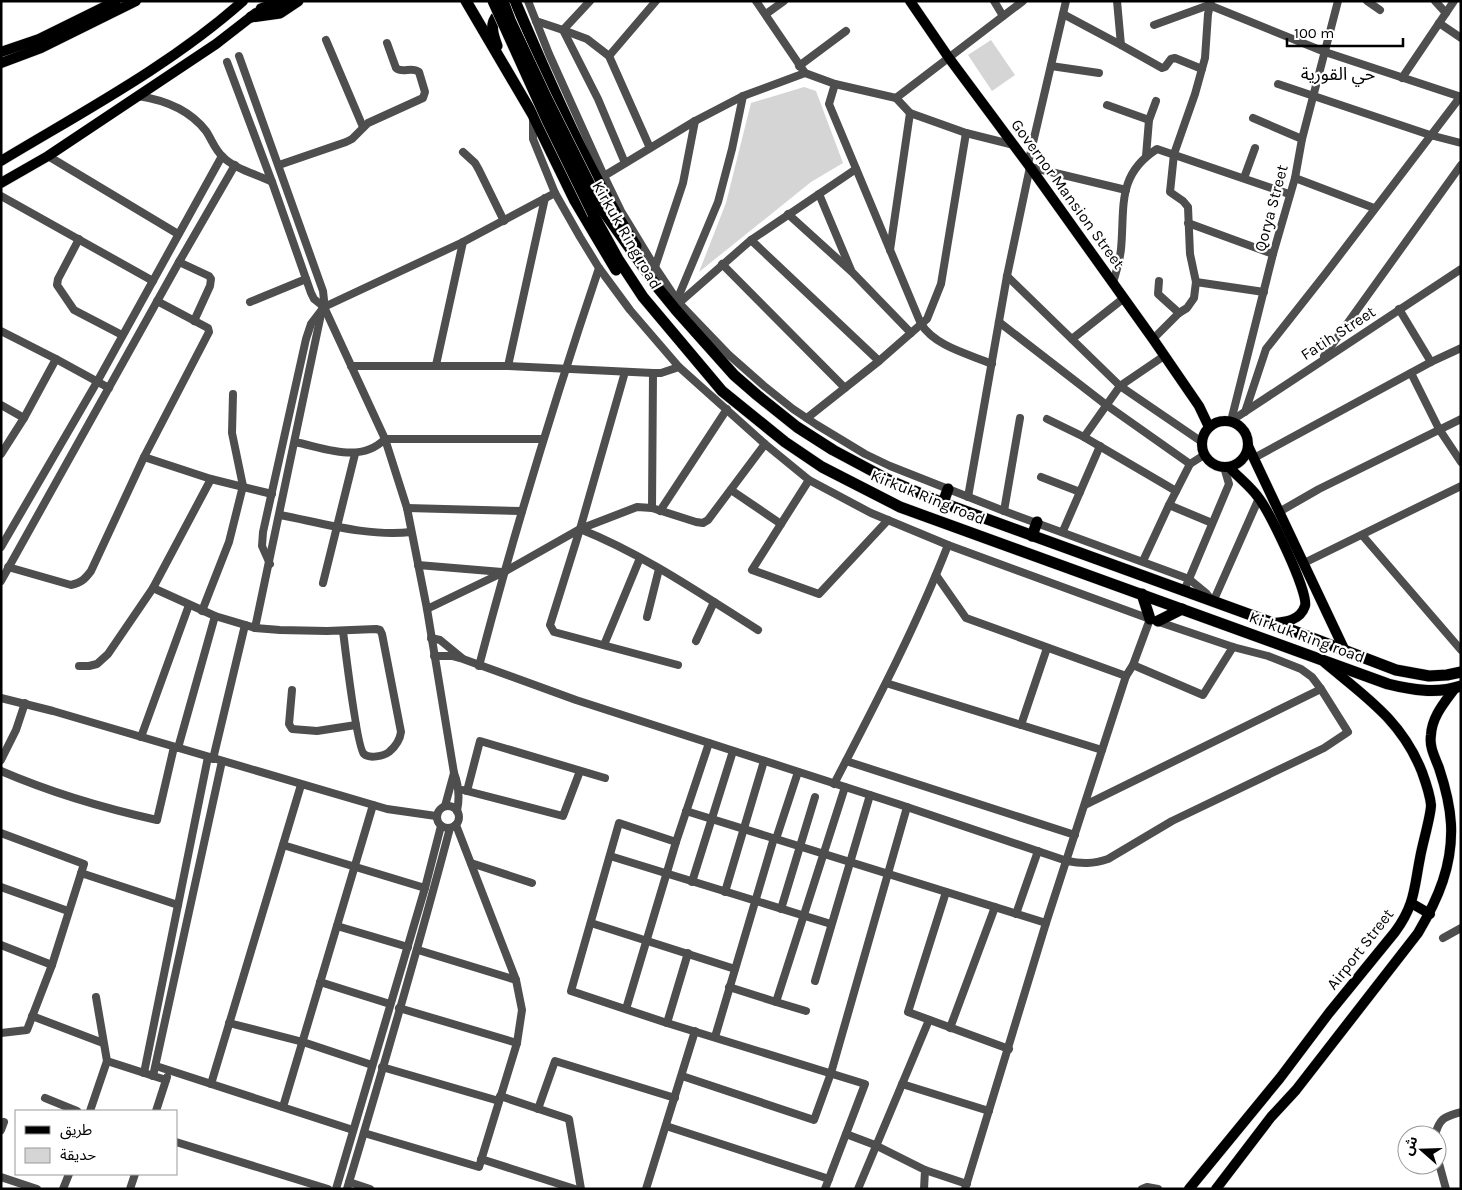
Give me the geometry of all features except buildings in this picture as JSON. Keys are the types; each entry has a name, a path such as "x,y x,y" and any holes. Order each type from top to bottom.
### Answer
{"highway":[{"path":"261,9 284,1"},
{"path":"251,17 280,13 298,1"},
{"path":"466,1 533,116 575,201 604,251 627,286 643,297"},
{"name":"Kirkuk Ring road","path":"493,1 546,120 598,211 658,288 734,375 812,437 874,472 943,503 1273,623 1396,670 1419,675 1447,675 1461,672"},
{"name":"Kirkuk Ring road","path":"503,1 618,259 643,297 722,391 801,453 842,478 900,507 1322,661 1407,689 1442,690 1458,687"},
{"path":"515,1 529,36"},
{"path":"508,74 492,30 494,21 501,14 512,16 519,22 544,56 595,175 616,214 649,267 658,288"},
{"path":"757,395 763,385"},
{"path":"801,453 812,437"},
{"path":"943,503 948,489"},
{"path":"1032,536 1037,522"},
{"path":"1142,594 1154,620 1182,609"}],"main road":[{"path":"1,52 39,39 116,1"},
{"path":"1,63 41,48 136,1"},
{"path":"1,161 141,77 206,32 243,1"},
{"path":"1,183 48,156 216,44 272,1"},
{"path":"472,1 481,27"},
{"name":"Governor Mansion Street","path":"910,1 1213,424"},
{"path":"1248,446 1244,457 1234,465 1226,467 1213,464 1204,455 1202,442 1205,431 1213,424 1231,422 1244,430 1248,446 1279,512 1299,565 1305,606 1300,614 1292,620 1273,623"},
{"path":"1226,467 1259,498 1299,565 1345,651"},
{"name":"Airport Street","path":"1189,1189 1395,932 1402,922 1414,896 1431,806 1426,784 1412,750 1388,717 1322,661"},
{"path":"1216,1189 1271,1117 1296,1090 1418,934 1430,914 1442,885 1451,833 1447,796 1431,744 1431,734 1437,714 1458,687"},
{"path":"1411,903 1430,914"},
{"path":"1255,1107 1271,1117"}],"street":[{"path":"528,1 536,21 544,56 621,211 655,267 678,301 729,355 763,385 807,418 870,456 1004,511 1064,531 1189,579 1206,592 1213,602"},
{"path":"563,30 590,1"},
{"path":"609,56 656,1"},
{"path":"756,1 804,73 835,84 896,98 910,113 966,133 1014,145"},
{"path":"766,14 784,1"},
{"path":"994,1 1003,16"},
{"path":"896,98 1023,1"},
{"path":"968,497 1029,165 1066,1"},
{"path":"1117,1 1121,45"},
{"name":"Qorya Street","path":"1231,422 1273,254 1295,178 1302,139 1338,1"},
{"path":"1367,1 1380,10"},
{"path":"1435,1 1446,13"},
{"path":"1402,78 1454,1"},
{"path":"1152,339 1179,313 1187,308 1194,298 1196,282 1190,254 1188,206 1170,192 1174,154 1195,94 1205,58 1210,3"},
{"path":"1154,25 1210,3 1324,52 1461,96 1266,349 1246,412"},
{"path":"1063,14 1162,68 1171,59 1175,58 1202,69"},
{"path":"536,21 587,39 609,56 650,148"},
{"path":"1439,23 1461,38"},
{"path":"563,30 598,99 625,163"},
{"path":"799,66 846,32"},
{"path":"326,40 363,127"},
{"path":"279,165 346,142 352,139 368,122 420,100 425,96 419,72 414,69 401,71 396,68 387,43"},
{"path":"239,56 323,291 324,307 256,628"},
{"path":"227,62 314,299 324,307 385,440 407,508 427,609 454,773 463,790 563,816 580,771"},
{"path":"1051,66 1099,73"},
{"path":"604,176 695,121 743,96 804,73"},
{"path":"835,84 829,104 889,250 922,324 927,332 936,340 992,364"},
{"path":"1278,84 1314,94 1430,135 1461,143"},
{"path":"138,96 165,101 186,112 205,130 222,156 235,165 272,182"},
{"path":"678,301 718,202 743,96"},
{"path":"1146,156 1149,120 1156,101"},
{"path":"1107,105 1149,120"},
{"path":"248,116 259,111"},
{"path":"889,250 910,113"},
{"path":"434,656 452,656 464,659 576,700 907,807 1038,852 1084,864 1098,863 1108,859 1172,821 1324,748 1348,732 1322,689 1301,669 1268,656 1234,647 1154,620 948,545 870,513 809,480 765,444 679,367 643,327 599,268 555,193 533,139 533,116"},
{"path":"1253,118 1302,139"},
{"path":"655,267 683,183 695,121"},
{"path":"807,418 927,319 941,284 966,133"},
{"path":"1244,178 1255,148"},
{"path":"1113,283 1121,252 1122,204 1126,190 1133,174 1146,156 1157,149 1289,194"},
{"path":"463,152 475,163 504,221"},
{"path":"48,156 178,234"},
{"path":"1,547 97,382 222,156"},
{"path":"1320,361 1461,164"},
{"path":"1,581 235,165"},
{"path":"1029,165 1126,190"},
{"path":"678,301 750,240 856,169"},
{"path":"1295,178 1374,208"},
{"path":"270,564 264,554 262,540 308,330 324,307 463,242 555,193"},
{"path":"819,194 852,272"},
{"path":"1,196 153,282"},
{"path":"508,366 546,198"},
{"path":"788,214 852,272 911,333"},
{"path":"1188,223 1273,254"},
{"path":"79,239 58,279 57,285 74,310 122,335"},
{"path":"750,240 879,360"},
{"path":"436,365 463,242"},
{"path":"179,262 209,276 211,279 210,286 194,320"},
{"path":"722,264 844,388"},
{"path":"479,666 543,439 599,268"},
{"name":"Fatih Street","path":"1231,422 1461,269"},
{"path":"1008,276 1120,386 1202,442"},
{"path":"250,302 306,279"},
{"path":"1159,281 1158,294 1179,313"},
{"path":"1196,282 1264,292"},
{"path":"1072,339 1124,298"},
{"path":"8,568 71,584 79,583 86,578 144,457 209,332 208,328 158,301"},
{"path":"1400,309 1431,362"},
{"path":"999,322 1105,404 1190,464"},
{"path":"1,331 109,388"},
{"path":"1252,339 1266,349"},
{"path":"1254,458 1431,362 1461,348"},
{"path":"1084,437 1105,404 1120,386 1164,356"},
{"path":"1,454 24,418 56,359"},
{"path":"350,366 508,366 653,374 679,367"},
{"path":"625,372 550,625 554,632 678,665"},
{"path":"1411,373 1439,429 1461,462"},
{"path":"652,508 653,374"},
{"path":"202,611 229,542 243,486 232,433 233,394"},
{"path":"1,405 24,418"},
{"path":"660,511 727,409"},
{"path":"1004,511 1020,418"},
{"path":"1047,419 1084,437 1176,491"},
{"path":"1279,512 1320,489 1461,419"},
{"path":"295,442 355,454 368,451 385,440 543,439"},
{"path":"427,609 504,572 580,529 637,507 652,508 703,523 712,517 765,444"},
{"path":"1064,531 1100,446"},
{"path":"323,583 355,454"},
{"path":"1143,561 1190,464 1204,455"},
{"path":"144,457 211,479 272,494"},
{"path":"279,460 291,463"},
{"path":"1184,591 1229,484 1226,467"},
{"path":"1042,477 1080,492"},
{"path":"79,666 89,666 103,660 153,588 211,479"},
{"path":"809,480 752,570 819,594 888,520"},
{"path":"1299,565 1461,486"},
{"path":"731,490 782,524"},
{"path":"1213,602 1259,498"},
{"path":"1169,505 1212,523"},
{"path":"407,508 522,511"},
{"path":"280,515 336,526 393,534 411,532"},
{"path":"580,529 640,558 758,630"},
{"path":"1362,535 1461,650"},
{"path":"834,784 886,683 948,545"},
{"path":"604,645 640,558"},
{"path":"418,565 504,572"},
{"path":"647,617 659,569"},
{"path":"936,575 966,618 1126,676"},
{"path":"153,588 202,611 256,628 343,631 376,628 382,631 400,729 400,739 386,754 367,756 362,752 356,725 343,631"},
{"path":"696,641 714,602"},
{"path":"141,737 189,605"},
{"path":"1,771 62,796 113,811 157,820 215,616"},
{"path":"846,1134 876,1145 925,1170 966,1186 1046,923 1126,676 1154,620"},
{"path":"144,1073 210,758 245,625"},
{"path":"431,638 442,641 464,659"},
{"path":"1132,665 1203,695 1234,647"},
{"path":"1022,725 1047,648"},
{"path":"886,683 1102,750"},
{"path":"1085,805 1322,689"},
{"path":"292,690 289,724 292,729 317,731 356,725"},
{"path":"1,698 373,805 436,816"},
{"path":"1,760 16,730 25,704"},
{"path":"370,1189 348,1185 453,826 459,818 457,811 459,801 480,741 605,778"},
{"path":"626,1009 676,842 709,743"},
{"path":"692,882 732,751"},
{"path":"154,1076 222,761"},
{"path":"724,892 764,761"},
{"path":"846,761 1075,836"},
{"path":"715,1037 755,901 798,772"},
{"path":"445,806 454,773"},
{"path":"211,1084 301,785"},
{"path":"776,1002 845,787"},
{"path":"815,981 870,795"},
{"path":"781,909 815,797"},
{"path":"283,1107 373,805"},
{"path":"453,826 441,826 437,822 436,816 439,810 445,806 452,806 457,811"},
{"path":"682,1076 814,1120 831,1073 907,807"},
{"path":"686,811 1046,923"},
{"path":"676,842 619,823 571,991 667,1023 865,1084 826,1189"},
{"path":"336,1189 408,947 441,826"},
{"path":"364,1133 479,1167 516,1043 522,1010 516,980 471,864 453,826"},
{"path":"1,833 84,864 52,965 27,1030 1,1033"},
{"path":"283,845 425,888"},
{"path":"1016,914 1038,852"},
{"path":"610,856 831,924"},
{"path":"471,864 532,882"},
{"path":"81,873 178,906"},
{"path":"1,887 68,911"},
{"path":"946,892 908,1012 1009,1049"},
{"path":"950,1028 995,907"},
{"path":"590,923 735,969"},
{"path":"337,926 408,947"},
{"path":"1443,938 1461,928"},
{"path":"1,945 52,965"},
{"path":"418,950 516,980"},
{"path":"667,1023 688,953"},
{"path":"320,982 390,1004"},
{"path":"729,987 806,1011"},
{"path":"90,1110 107,1061 96,997"},
{"path":"399,1008 516,1043"},
{"path":"32,1016 103,1043"},
{"path":"858,1189 929,1020"},
{"path":"229,1024 303,1042 372,1065"},
{"path":"646,1189 695,1031"},
{"path":"107,1061 166,1080"},
{"path":"538,1109 554,1061 675,1098"},
{"path":"156,1066 353,1130"},
{"path":"382,1067 500,1098 569,1119 581,1189"},
{"path":"156,1110 169,1070"},
{"path":"902,1084 989,1111"},
{"path":"366,1087 376,1090"},
{"path":"45,1098 75,1110"},
{"path":"1439,1125 1445,1117 1461,1112"},
{"path":"666,1126 829,1179"},
{"path":"178,1143 328,1189"},
{"path":"482,1159 575,1189"},
{"path":"924,1189 925,1170"},
{"path":"63,1189 69,1175"},
{"path":"130,1189 135,1175"},
{"path":"1442,1175 1446,1189"},
{"path":"1,1177 37,1189"},
{"path":"1142,1189 1147,1187 1158,1189"}],"green space":[{"path":"991,40 1015,75 992,91 968,55"},
{"path":"804,87 816,91 843,163 811,182 699,272 726,203 751,103"}],"district":[{"name":"حي القورية","path":"1338,74"}]}
